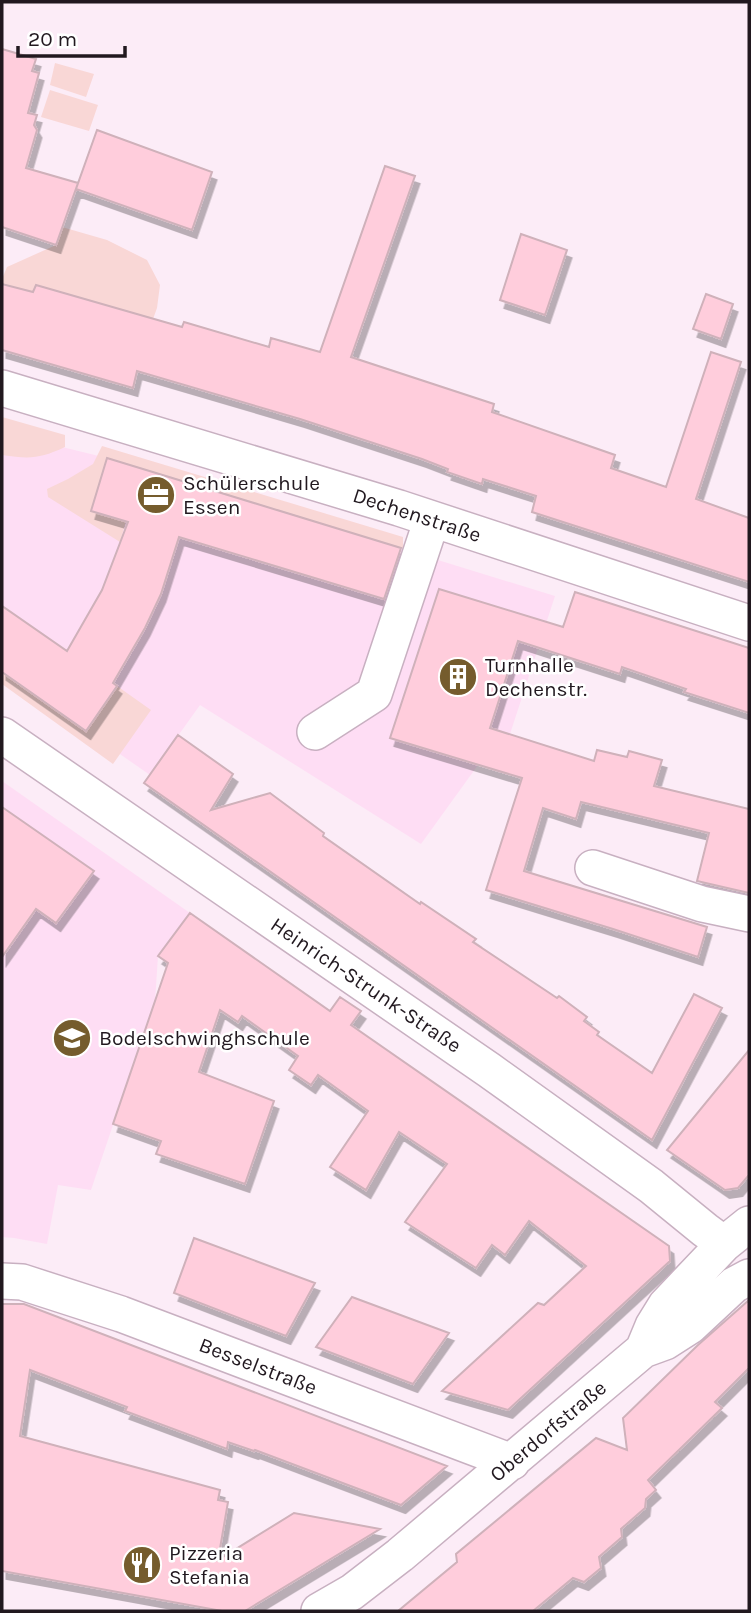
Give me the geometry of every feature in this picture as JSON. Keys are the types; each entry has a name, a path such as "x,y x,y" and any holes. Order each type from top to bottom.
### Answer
{"street":[{"name":"Dechenstraße","path":"2,388 432,519 749,623"},
{"path":"315,732 374,694 432,519"},
{"name":"Heinrich-Strunk-Straße","path":"2,735 489,1070 650,1186 705,1230 737,1234"},
{"path":"593,868 702,904 749,914"},
{"name":"Oberdorfstraße","path":"319,1611 352,1592 400,1555 643,1350 666,1305 737,1234"},
{"path":"643,1350 664,1342 690,1326 744,1278"},
{"name":"Besselstraße","path":"2,1281 22,1282 121,1314 512,1462"}],"shaded area":[{"path":"55,63 94,74 86,97 50,85"},
{"path":"50,90 98,105 89,131 41,117"},
{"path":"62,227 107,240 147,260 160,285 153,319 36,285 33,292 18,300 2,295 2,279 7,267 56,245"},
{"path":"2,417 65,435 65,447 34,457 2,455"},
{"path":"2,427 555,596 510,734 478,765 421,844 200,705 150,775 2,672"},
{"path":"102,446 403,537 403,549 107,458 91,511 126,521 120,542 48,497 47,489 93,464"},
{"path":"2,672 86,730 117,686 151,710 113,764 2,684"},
{"name":"Bodelschwinghschule","path":"2,781 190,913 158,956 155,1001 91,1190 58,1185 47,1244 2,1237"}],"building":[{"path":"2,49 36,59 32,71 39,73 28,113 37,115 34,125 37,130 26,168 78,183 56,245 2,227"},
{"path":"97,130 212,172 192,230 76,189"},
{"path":"385,166 415,176 351,357 494,404 492,412 615,455 611,468 666,487 711,352 741,362 696,499 749,518 749,582 532,512 536,496 483,479 482,484 447,472 448,469 422,459 300,419 137,371 133,388 2,350 2,284 33,292 36,285 182,327 184,322 269,347 271,338 320,352"},
{"path":"521,234 567,250 545,315 500,300"},
{"path":"706,294 733,304 721,339 693,329"},
{"path":"107,458 401,548 384,599 179,537 161,594 145,628 113,683 117,686 86,731 2,672 2,606 67,651 102,590 128,522 91,511"},
{"path":"439,589 563,627 575,592 749,648 749,713 684,692 686,689 622,667 620,674 518,641 490,728 594,761 597,750 627,757 629,751 662,760 654,786 749,809 749,893 697,881 709,833 581,802 576,819 543,808 524,871 707,927 698,957 486,890 522,778 390,738"},
{"path":"178,735 233,774 211,810 270,793 324,833 323,836 420,904 421,902 476,939 473,942 557,998 559,996 587,1017 584,1021 599,1032 597,1035 652,1073 694,994 722,1008 652,1140 144,783"},
{"path":"2,807 94,871 56,923 36,909 2,957"},
{"path":"190,913 330,1011 340,997 361,1011 351,1025 669,1246 670,1261 508,1410 442,1391 538,1303 544,1305 586,1266 529,1221 505,1255 492,1245 476,1268 405,1222 447,1164 399,1132 366,1190 330,1167 368,1111 318,1075 311,1085 289,1070 298,1056 242,1016 238,1022 220,1010 199,1072 274,1101 245,1184 156,1154 161,1141 113,1124 168,963 158,956"},
{"path":"749,1050 749,1175 738,1188 725,1190 667,1150"},
{"path":"194,1238 315,1283 286,1336 174,1293"},
{"path":"352,1297 449,1333 413,1384 316,1347"},
{"path":"749,1300 749,1368 715,1402 722,1408 648,1480 656,1490 646,1499 645,1508 621,1529 622,1537 599,1557 601,1568 584,1582 573,1578 533,1611 398,1611 457,1562 456,1554 596,1438 627,1450 623,1418"},
{"path":"2,1304 24,1304 447,1466 401,1505 255,1450 228,1442 227,1449 125,1411 127,1407 30,1370 20,1436 220,1490 218,1500 228,1502 218,1560 294,1513 380,1529 245,1611 222,1611 2,1571"}],"place":[{"name":"Schülerschule Essen","path":"156,495"},
{"name":"Turnhalle Dechenstr.","path":"458,677"},
{"name":"Bodelschwinghschule","path":"72,1038"},
{"name":"Pizzeria Stefania","path":"142,1565"}]}
